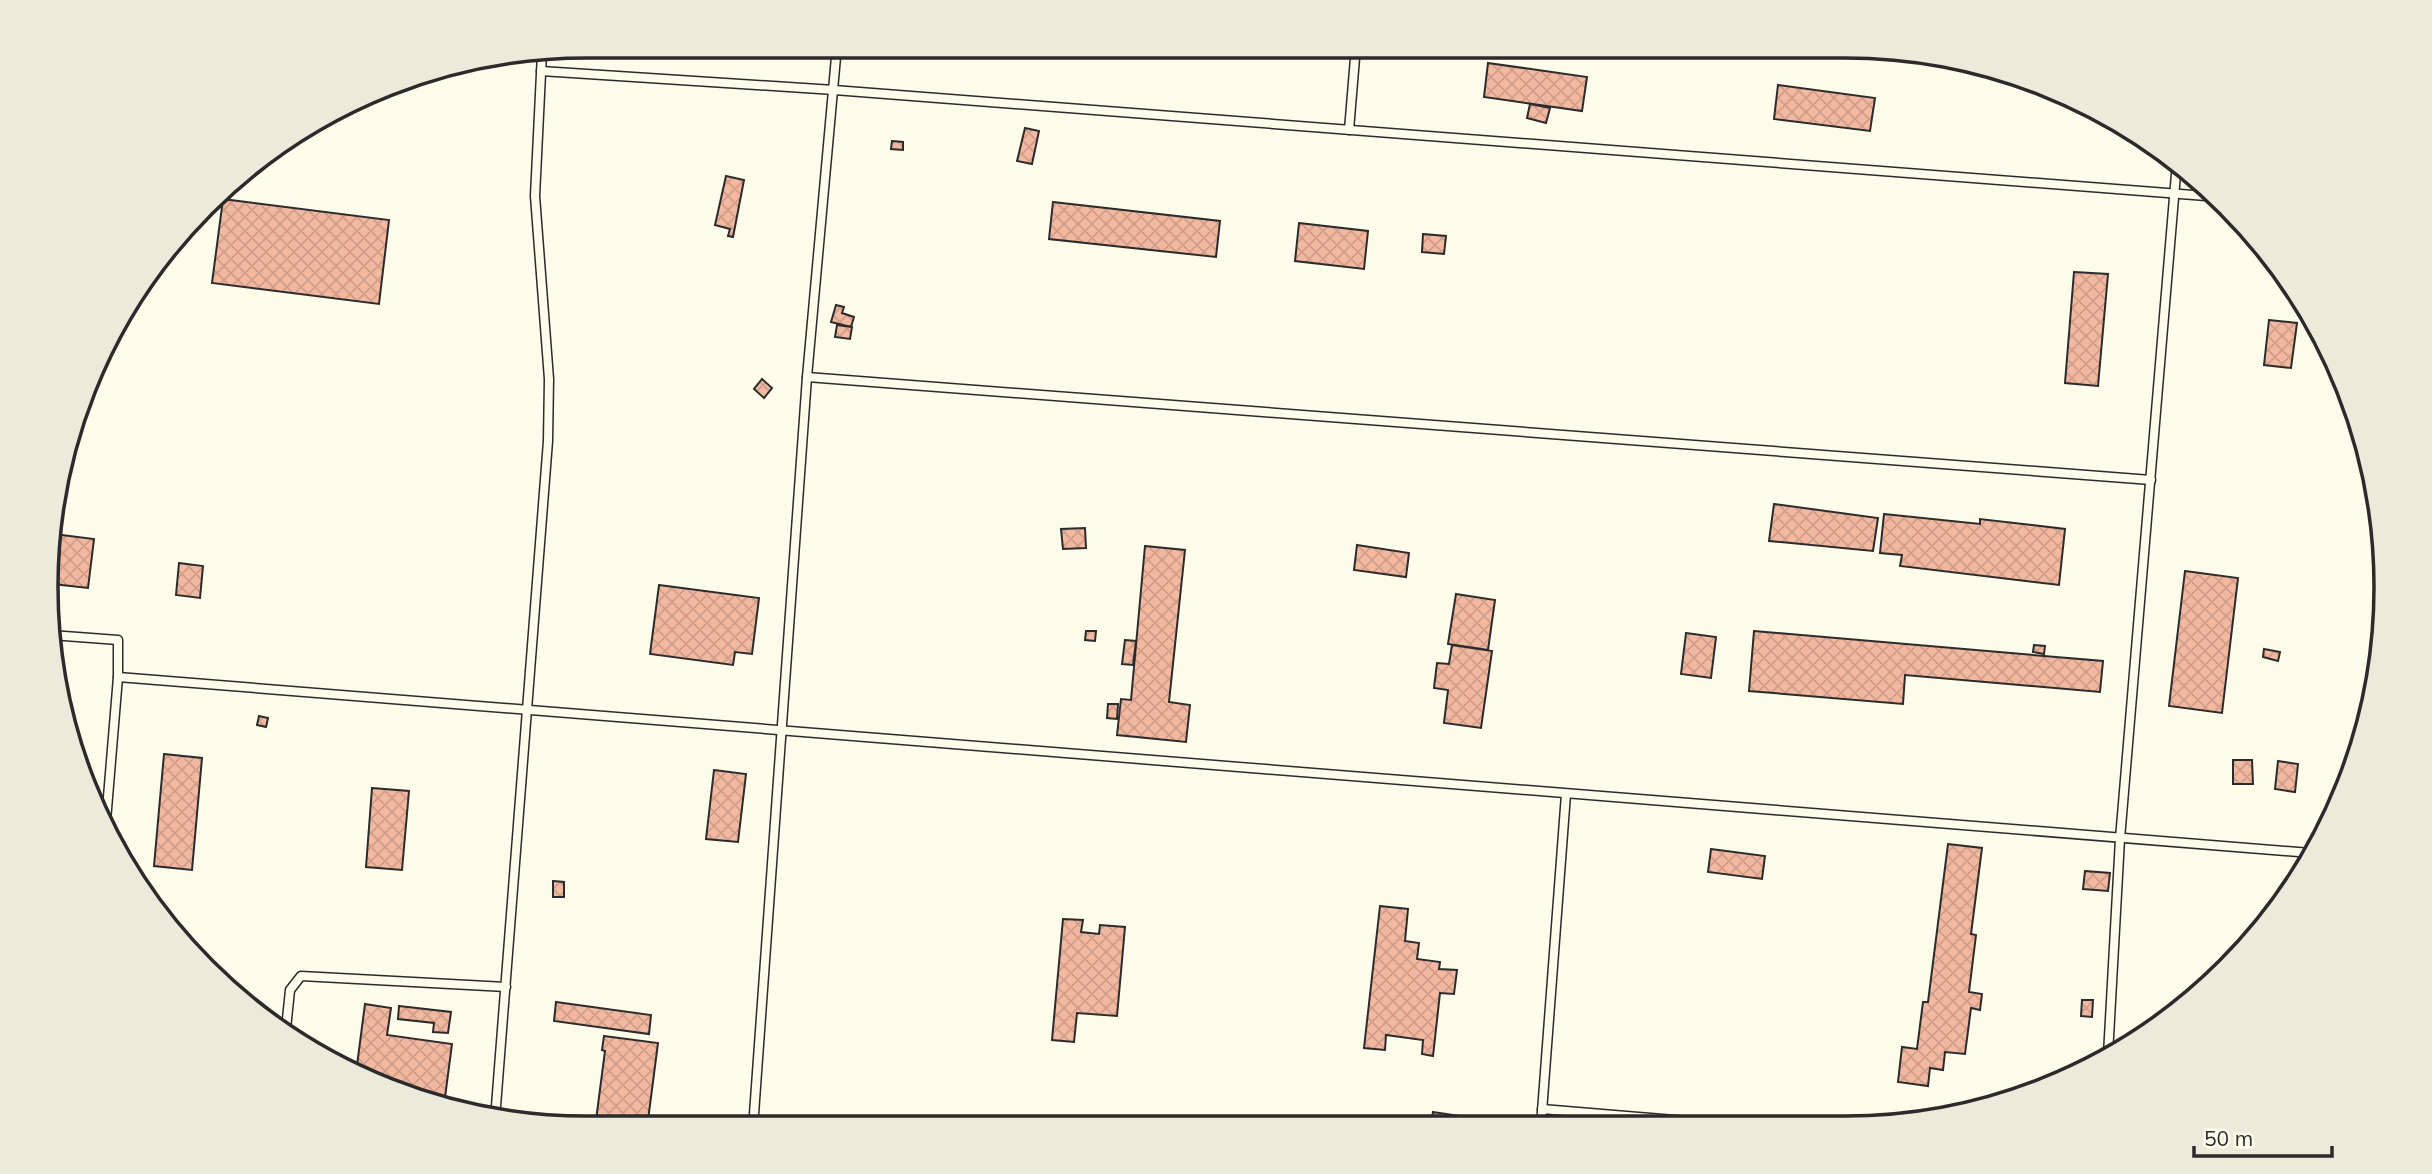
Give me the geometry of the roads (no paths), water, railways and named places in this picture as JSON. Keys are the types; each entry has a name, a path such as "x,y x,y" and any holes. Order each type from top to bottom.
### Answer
{"lane":[{"path":"754,1116 807,377 836,58"},
{"path":"1349,130 1355,58"},
{"path":"496,1108 548,441 549,379 535,196 542,60"},
{"path":"541,71 834,90 2201,196"},
{"path":"2109,1046 2120,839 2176,174"},
{"path":"807,377 2151,480"},
{"path":"60,636 118,640 118,677 107,810"},
{"path":"118,677 2303,852"},
{"path":"1542,1116 1566,794"},
{"path":"287,1022 290,990 300,976 506,987"},
{"path":"1542,1109 1621,1116"}]}
